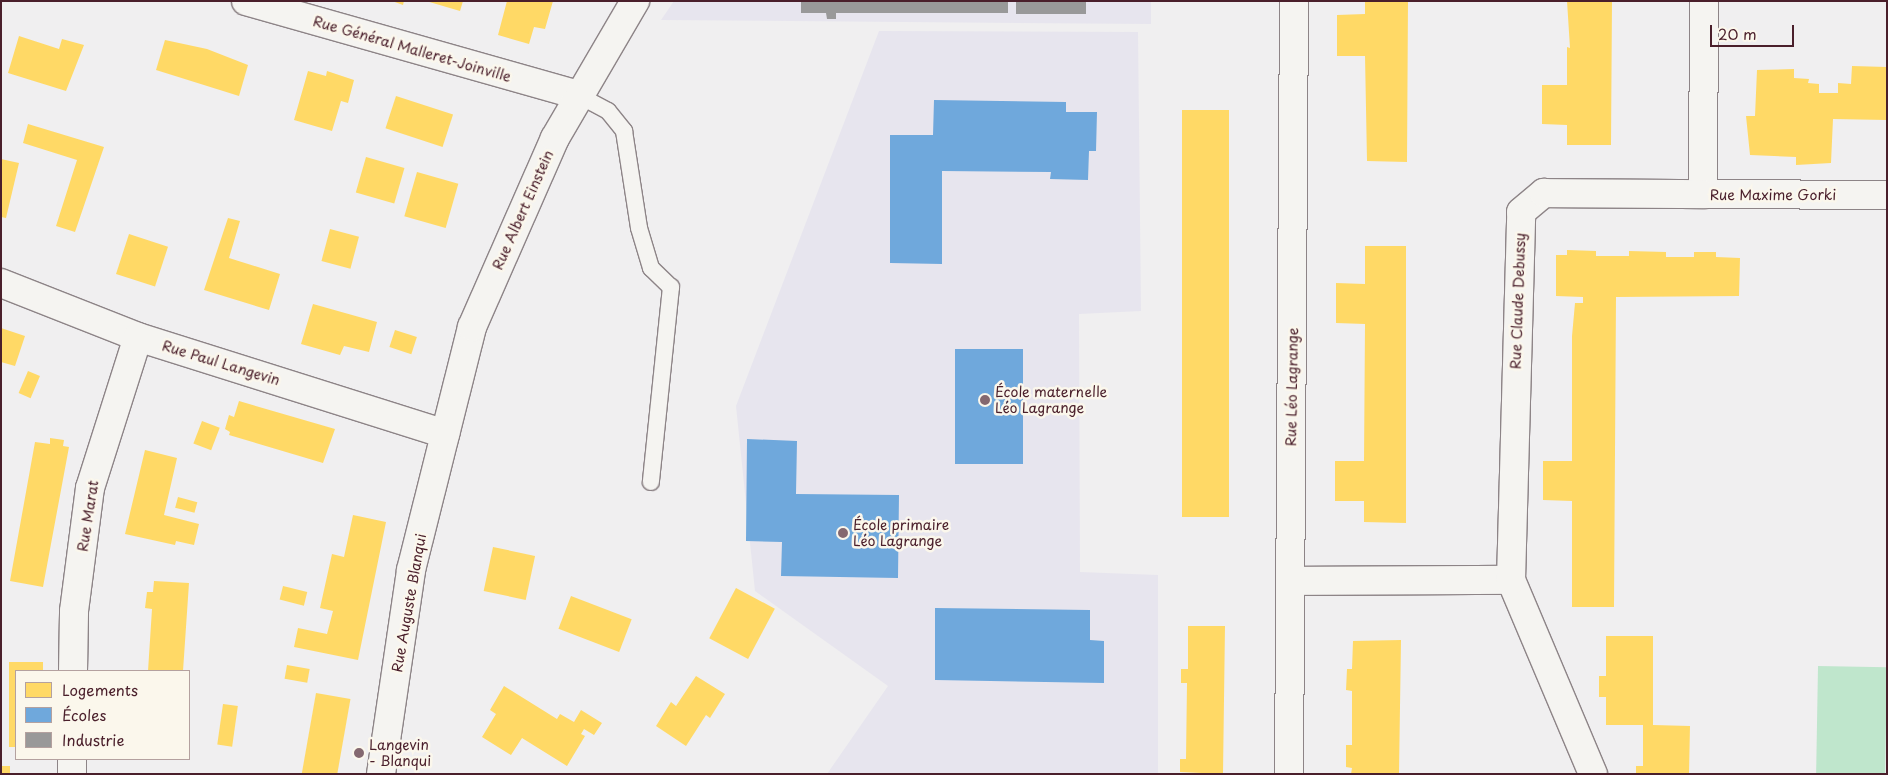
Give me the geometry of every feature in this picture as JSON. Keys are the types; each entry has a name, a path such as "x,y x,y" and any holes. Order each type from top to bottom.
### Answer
{"street":[{"name":"Rue Général Malleret-Joinville","path":"246,1 578,95"},
{"name":"Rue Albert Einstein","path":"445,434 472,327 555,138 578,95 635,1"},
{"name":"Rue Léo Lagrange","path":"1290,774 1294,1"},
{"name":"Rue Maxime Gorki","path":"1704,1 1703,194 1887,195"},
{"name":"Rue Claude Debussy","path":"1594,774 1511,580 1521,212 1544,193 1703,194"},
{"name":"Rue Paul Langevin","path":"1,283 138,337 445,434"},
{"name":"Rue Marat","path":"73,670 74,612 90,488 138,337"},
{"name":"Rue Auguste Blanqui","path":"380,774 411,570 445,434"},
{"path":"1290,581 1511,580"},
{"path":"72,760 72,774"}],"lane":[{"path":"578,95 608,112 624,130 639,228 650,268 671,286 651,482"}],"shaded area":[{"path":"674,1 1151,1 1151,24 661,20"},
{"path":"879,31 1138,32 1141,311 1079,314 1080,572 1158,575 1158,774 827,774 888,686 755,591 736,406"}],"green space":[{"path":"1818,666 1887,667 1885,774 1816,774"}],"building: Logements":[{"path":"392,1 404,1 403,5"},
{"path":"426,1 463,1 460,11"},
{"path":"507,1 553,1 545,29 534,27 529,44 498,35"},
{"path":"1365,1 1408,1 1407,162 1367,161 1365,56 1337,56 1337,15 1365,14"},
{"path":"1567,1 1612,1 1611,145 1567,145 1567,125 1542,124 1542,85 1567,85 1567,47 1570,48"},
{"path":"19,36 59,49 62,39 84,45 66,91 8,73"},
{"path":"165,40 207,49 248,65 239,96 156,70"},
{"path":"1852,66 1887,67 1887,120 1833,119 1831,163 1796,165 1796,157 1750,155 1746,116 1755,116 1757,70 1794,69 1794,78 1809,79 1808,83 1819,84 1819,93 1838,93 1838,83 1851,84"},
{"path":"308,71 326,76 327,71 354,80 348,103 341,101 332,131 294,120"},
{"path":"396,96 453,115 443,147 385,128"},
{"path":"1182,110 1229,110 1229,517 1182,517"},
{"path":"28,124 104,147 75,232 56,226 77,160 23,143"},
{"path":"366,157 404,168 394,204 356,193"},
{"path":"1,159 19,163 6,218 1,217"},
{"path":"417,172 458,184 446,228 404,216"},
{"path":"228,218 240,221 229,258 280,274 269,310 204,290"},
{"path":"330,229 359,237 350,269 321,261"},
{"path":"129,234 168,247 155,287 116,274"},
{"path":"1365,246 1406,246 1406,523 1364,522 1364,501 1335,501 1335,461 1364,461 1365,324 1336,323 1336,283 1365,284"},
{"path":"1567,250 1596,251 1596,256 1629,256 1629,251 1666,252 1666,257 1694,257 1694,252 1716,252 1716,257 1740,258 1739,296 1616,297 1614,607 1572,607 1572,501 1543,500 1543,461 1572,461 1572,336 1575,303 1583,303 1583,297 1556,296 1556,255 1567,255"},
{"path":"313,304 377,322 369,352 344,346 340,355 301,344"},
{"path":"1,328 25,336 15,366 1,362"},
{"path":"395,330 417,337 411,354 389,347"},
{"path":"28,371 40,376 31,398 19,393"},
{"path":"239,401 335,429 323,463 229,435 230,432 225,429 229,415 234,417"},
{"path":"202,421 220,428 211,450 193,443"},
{"path":"50,438 64,440 63,446 69,447 43,587 10,581 35,442 50,444"},
{"path":"145,450 177,458 164,515 199,524 194,545 176,541 175,545 125,534"},
{"path":"178,497 197,502 194,513 175,508"},
{"path":"353,515 386,522 358,660 294,647 298,628 327,634 333,611 320,608 332,554 344,557"},
{"path":"493,547 535,556 526,600 484,591"},
{"path":"154,581 189,583 183,670 148,670 152,609 145,608 147,592 153,592"},
{"path":"283,586 307,592 304,606 280,600"},
{"path":"736,588 775,609 748,659 709,638"},
{"path":"571,596 632,619 619,652 558,629"},
{"path":"1188,626 1225,626 1223,774 1180,772 1180,759 1186,759 1187,683 1181,683 1181,669 1188,669"},
{"path":"1606,636 1653,636 1653,725 1690,726 1689,774 1636,774 1636,766 1643,766 1643,725 1606,725 1606,697 1599,697 1599,676 1606,676"},
{"path":"1401,640 1399,774 1351,774 1352,768 1346,767 1346,745 1352,745 1352,691 1346,690 1347,669 1352,669 1353,641"},
{"path":"9,662 43,662 43,670 15,670 15,747 9,747"},
{"path":"287,665 310,669 307,683 285,679"},
{"path":"696,676 725,694 710,718 706,715 686,746 656,726 671,702 676,706"},
{"path":"504,686 557,719 560,714 574,722 581,710 602,723 594,735 584,729 581,734 585,736 567,766 522,738 511,755 482,737 496,714 490,710"},
{"path":"316,693 350,699 337,774 302,774"},
{"path":"223,704 238,706 232,747 217,745"},
{"path":"1,766 10,766 10,774 1,774"}],"building: Écoles":[{"path":"934,100 1066,102 1066,112 1097,112 1096,151 1089,151 1088,180 1050,179 1051,172 942,171 942,264 890,263 890,135 933,135"},
{"path":"955,349 1023,349 1023,464 955,464"},
{"path":"747,439 797,441 796,494 899,495 898,578 781,576 782,542 746,541"},
{"path":"935,608 1090,610 1090,640 1104,641 1104,683 935,680"}],"building: Industrie":[{"path":"801,1 1008,1 1008,13 836,13 836,19 827,19 826,13 801,13"},
{"path":"1016,1 1086,1 1086,14 1016,14"}],"place":[{"name":"École maternelle Léo Lagrange","path":"985,400"},
{"name":"École primaire Léo Lagrange","path":"843,533"},
{"name":"Langevin - Blanqui","path":"359,753"}]}
